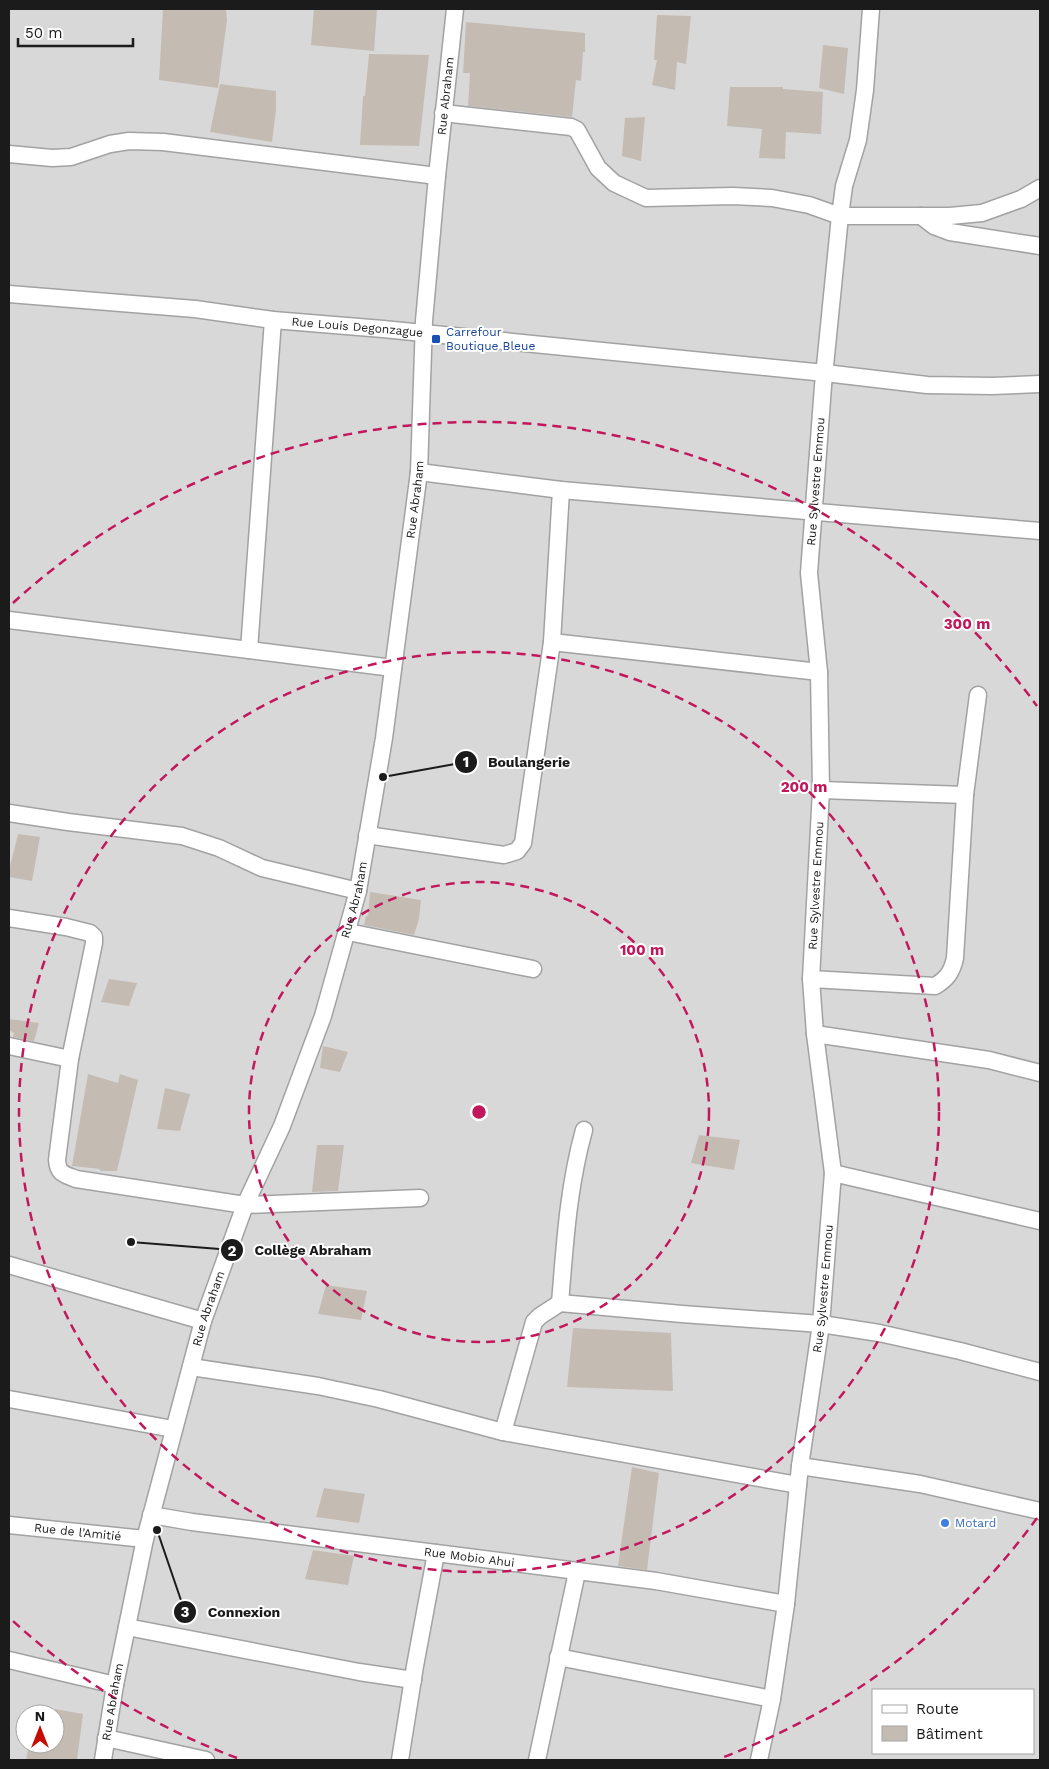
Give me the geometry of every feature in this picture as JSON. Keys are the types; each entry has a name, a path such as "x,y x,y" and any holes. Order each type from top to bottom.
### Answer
{"street":[{"name":"Rue Abraham","path":"103,1760 115,1685 145,1540 173,1429 204,1321 245,1205 282,1126 323,1016 358,891 384,738 419,472 424,333 443,113 455,9"},
{"name":"Rue Sylvestre Emmou","path":"759,1760 772,1699 786,1604 800,1466 821,1324 833,1173 815,1034 811,979 821,790 819,672 808,573 840,216 844,186 858,140 865,90 871,9"},
{"path":"443,113 571,127 577,130 598,168 614,183 646,198 733,196 772,198 808,205 840,216 950,216 982,213 1021,199 1040,188"},
{"path":"9,154 52,158 71,157 110,144 129,141 163,142 437,176"},
{"path":"921,216 934,226 950,232 1040,246"},
{"name":"Rue Louis Degonzague","path":"9,294 195,310 273,320 825,372 927,384 992,386 1040,384"},
{"path":"249,650 273,320"},
{"path":"419,472 561,490 1040,531"},
{"path":"367,835 504,855 517,851 523,843 552,642 561,490"},
{"path":"9,620 393,668"},
{"path":"552,642 819,672"},
{"path":"811,979 935,986 945,980 953,970 965,794 978,695"},
{"path":"821,790 965,794"},
{"path":"9,813 182,836 218,848 262,868 358,891"},
{"path":"9,918 66,926 90,933 94,937 70,1059 57,1160 58,1169 62,1174 76,1179 245,1205 420,1198"},
{"path":"348,932 533,969"},
{"path":"815,1034 989,1060 1040,1073"},
{"path":"9,1046 70,1059"},
{"path":"560,1303 569,1198 575,1162 584,1130"},
{"path":"833,1173 1040,1220"},
{"path":"9,1265 204,1321"},
{"path":"503,1432 534,1322 560,1303 821,1324 879,1333 960,1351 1040,1372"},
{"path":"191,1366 318,1386 379,1399 503,1432 798,1485"},
{"path":"9,1399 173,1429"},
{"path":"800,1466 920,1484 1040,1511"},
{"name":"Rue Mobio Ahui","path":"152,1515 192,1522 656,1581 786,1604"},
{"name":"Rue de l'Amitié","path":"9,1525 145,1540"},
{"path":"400,1760 436,1553"},
{"path":"537,1760 577,1572"},
{"path":"127,1627 359,1672 413,1680"},
{"path":"558,1658 772,1699"},
{"path":"9,1660 115,1685"},
{"path":"106,1738 206,1760"}],"shaded area":[{"path":"9,9 1040,9 1040,1760 9,1760"}],"building":[{"path":"163,9 226,9 227,20 218,88 159,80"},
{"path":"314,9 377,9 374,51 311,45"},
{"path":"657,15 691,16 686,64 677,62 675,90 652,85 657,60 654,60"},
{"path":"466,22 585,33 585,52 583,52 581,81 576,80 572,117 468,106 470,73 463,73"},
{"path":"823,45 848,48 844,94 819,88"},
{"path":"369,54 429,55 419,146 360,145 363,96 365,96"},
{"path":"220,84 276,91 272,142 210,132"},
{"path":"730,87 783,87 783,89 823,92 821,134 786,132 785,159 759,158 762,129 727,126"},
{"path":"645,117 641,161 622,156 625,118"},
{"path":"18,834 40,837 32,881 9,877"},
{"path":"370,892 421,900 419,919 414,935 364,925 366,916 368,916"},
{"path":"109,979 137,983 129,1006 101,1002"},
{"path":"9,1019 39,1023 34,1041 13,1037 14,1033 9,1030"},
{"path":"323,1046 348,1052 340,1072 320,1068"},
{"path":"88,1074 118,1083 120,1074 138,1080 117,1171 100,1171 100,1169 72,1166"},
{"path":"165,1088 190,1094 180,1131 157,1129"},
{"path":"699,1135 740,1140 734,1170 691,1163"},
{"path":"317,1145 344,1145 338,1191 312,1192"},
{"path":"326,1285 367,1291 361,1320 318,1314"},
{"path":"573,1328 671,1333 673,1391 567,1387"},
{"path":"632,1467 659,1473 647,1570 618,1566"},
{"path":"324,1488 365,1494 359,1523 316,1517"},
{"path":"313,1550 354,1556 348,1585 305,1579"},
{"path":"65,1711 83,1714 77,1760 26,1760 27,1754 65,1754"}],"place":[{"name":"Carrefour Boutique Bleue","path":"436,339"},
{"name":"Boulangerie","path":"383,777"},
{"name":"Collège Abraham","path":"131,1242"},
{"name":"Motard","path":"945,1523"},
{"name":"Connexion","path":"157,1530"}]}
